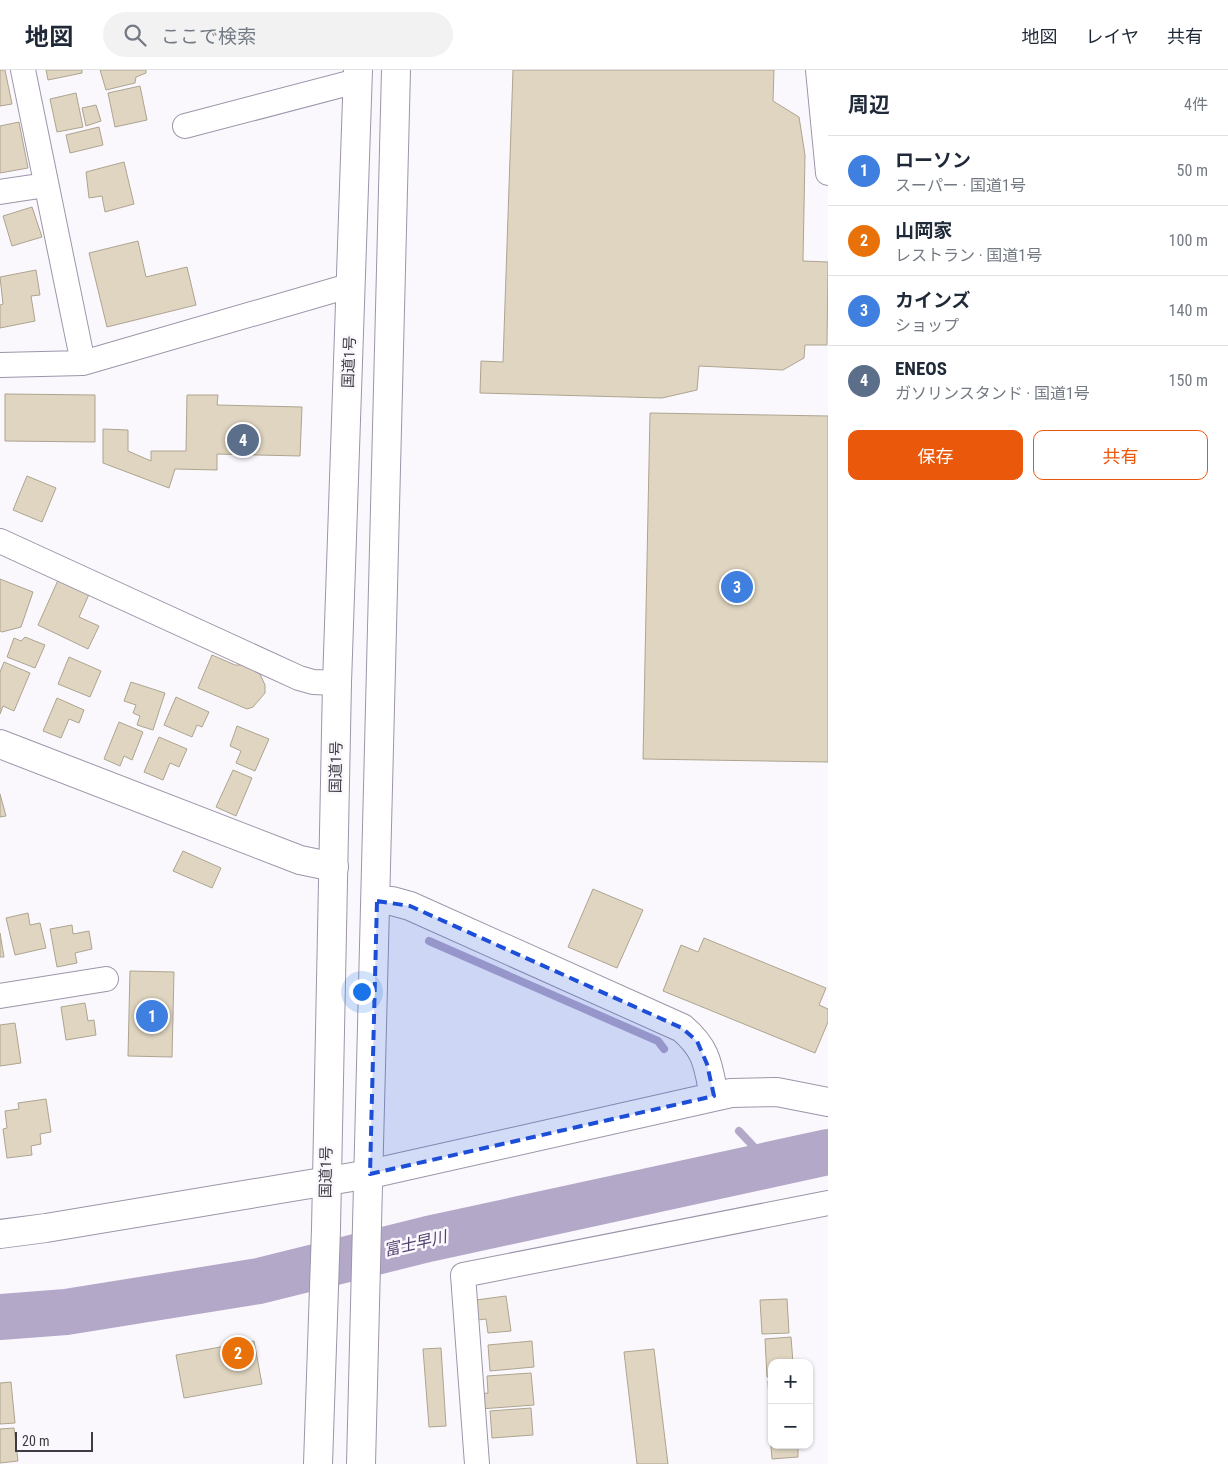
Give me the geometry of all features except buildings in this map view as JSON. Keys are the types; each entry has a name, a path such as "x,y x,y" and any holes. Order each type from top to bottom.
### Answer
{"main road":[{"path":"361,1464 377,901 396,70"},
{"name":"国道1号","path":"318,1464 326,1229 337,683 352,285 357,76"},
{"path":"0,744 300,860 334,867"},
{"path":"377,901 392,901 410,906 682,1028 697,1040 707,1064 714,1096"},
{"path":"0,1234 370,1174 731,1093 777,1092 828,1102"}],"street":[{"path":"23,70 83,363"},
{"path":"818,70 824,95 828,173"},
{"path":"185,126 357,76"},
{"path":"0,192 46,185"},
{"path":"0,365 83,363 352,285"},
{"path":"0,541 299,678 313,682 337,683"},
{"path":"0,996 106,978"},
{"path":"477,1464 463,1276 828,1203"}],"highlighted area":[{"path":"377,901 410,906 682,1028 697,1041 707,1064 714,1096 370,1174"}],"waterway":[{"path":"429,941 658,1041 664,1049"},
{"path":"739,1131 770,1164"},
{"name":"富士早川","path":"0,1317 66,1312 259,1281 428,1239 828,1152"}],"place":[{"name":"ENEOS","path":"243,440"},
{"name":"カインズ","path":"737,587"},
{"name":"ローソン","path":"152,1016"},
{"name":"山岡家","path":"238,1353"}]}
